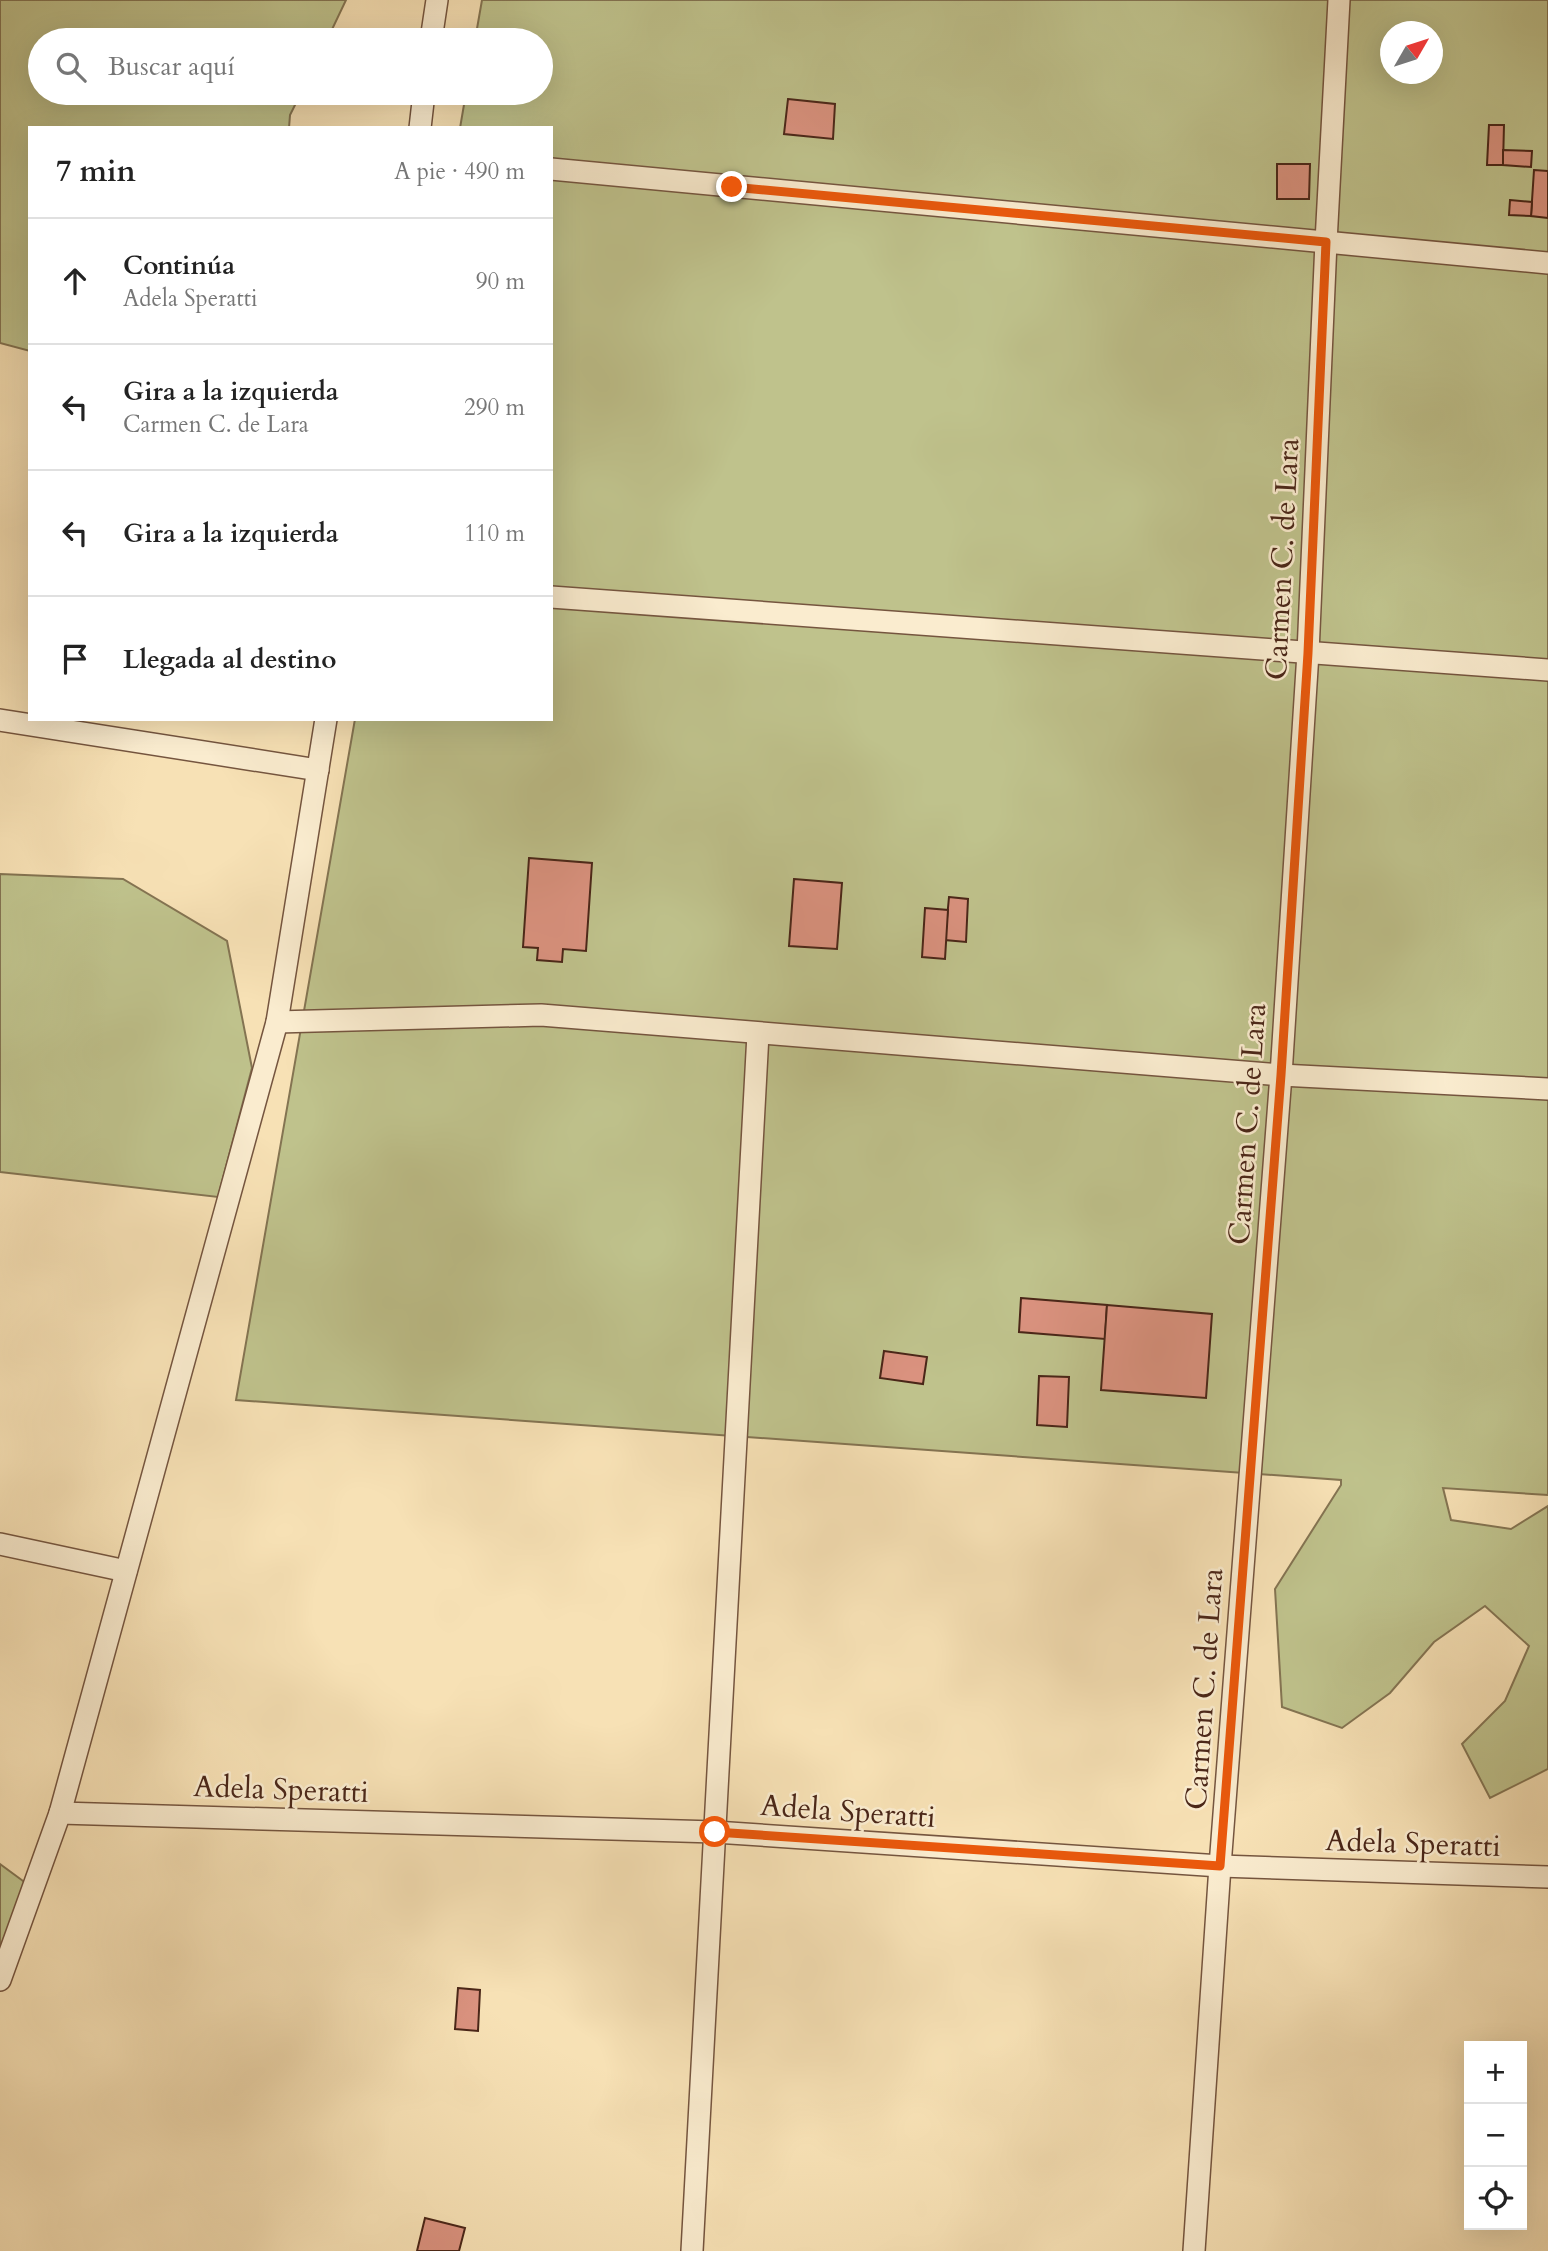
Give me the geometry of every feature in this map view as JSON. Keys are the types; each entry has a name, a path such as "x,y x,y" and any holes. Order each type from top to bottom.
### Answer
{"lane":[{"path":"433,28 437,0"},
{"name":"Carmen C. de Lara","path":"1194,2251 1220,1866 1281,1075 1308,653 1339,0"},
{"path":"420,126 423,105"},
{"path":"553,169 1548,263"},
{"path":"553,597 1548,670"},
{"path":"0,720 318,770"},
{"path":"0,1980 60,1813 277,1022 326,721"},
{"path":"277,1022 541,1015 1281,1075 1548,1089"},
{"path":"692,2251 758,1034"},
{"path":"0,1544 126,1572"},
{"name":"Adela Speratti","path":"60,1813 715,1832 1220,1866 1548,1877"}],"green space":[{"path":"0,0 346,0 333,28 28,28 28,105 295,105 290,115 289,126 28,126 28,350 0,343"},
{"path":"482,0 1548,0 1548,1495 1443,1488 1451,1520 1511,1529 1548,1506 1548,1769 1490,1798 1462,1744 1505,1701 1529,1646 1485,1606 1434,1642 1390,1693 1342,1728 1282,1707 1275,1589 1341,1485 1341,1480 236,1400 355,721 553,721 553,126 460,126 464,105 553,105 553,28 477,28"},
{"path":"0,874 123,879 227,941 252,1068 218,1197 0,1172"},
{"path":"0,1864 34,1889 0,1986"}],"building":[{"path":"788,99 835,104 833,139 784,134"},
{"path":"1489,125 1504,125 1503,165 1487,165"},
{"path":"1503,150 1532,151 1531,167 1503,165"},
{"path":"1277,164 1310,164 1309,199 1277,199"},
{"path":"1534,170 1548,171 1548,218 1531,216"},
{"path":"1510,200 1532,202 1531,216 1509,215"},
{"path":"529,858 592,863 586,951 563,949 562,962 537,960 538,948 523,947"},
{"path":"794,879 842,883 837,949 789,946"},
{"path":"949,897 968,899 966,942 945,940"},
{"path":"925,908 948,910 945,959 922,957"},
{"path":"1021,1298 1107,1305 1105,1339 1019,1332"},
{"path":"1107,1305 1212,1314 1206,1398 1101,1390"},
{"path":"884,1351 927,1357 923,1384 880,1378"},
{"path":"1039,1376 1069,1377 1067,1427 1037,1425"},
{"path":"458,1988 480,1990 478,2031 455,2029"},
{"path":"425,2218 465,2228 459,2251 417,2251"}],"route":[{"path":"715,1832 1220,1866 1281,1075 1308,653 1326,242 732,187"}]}
